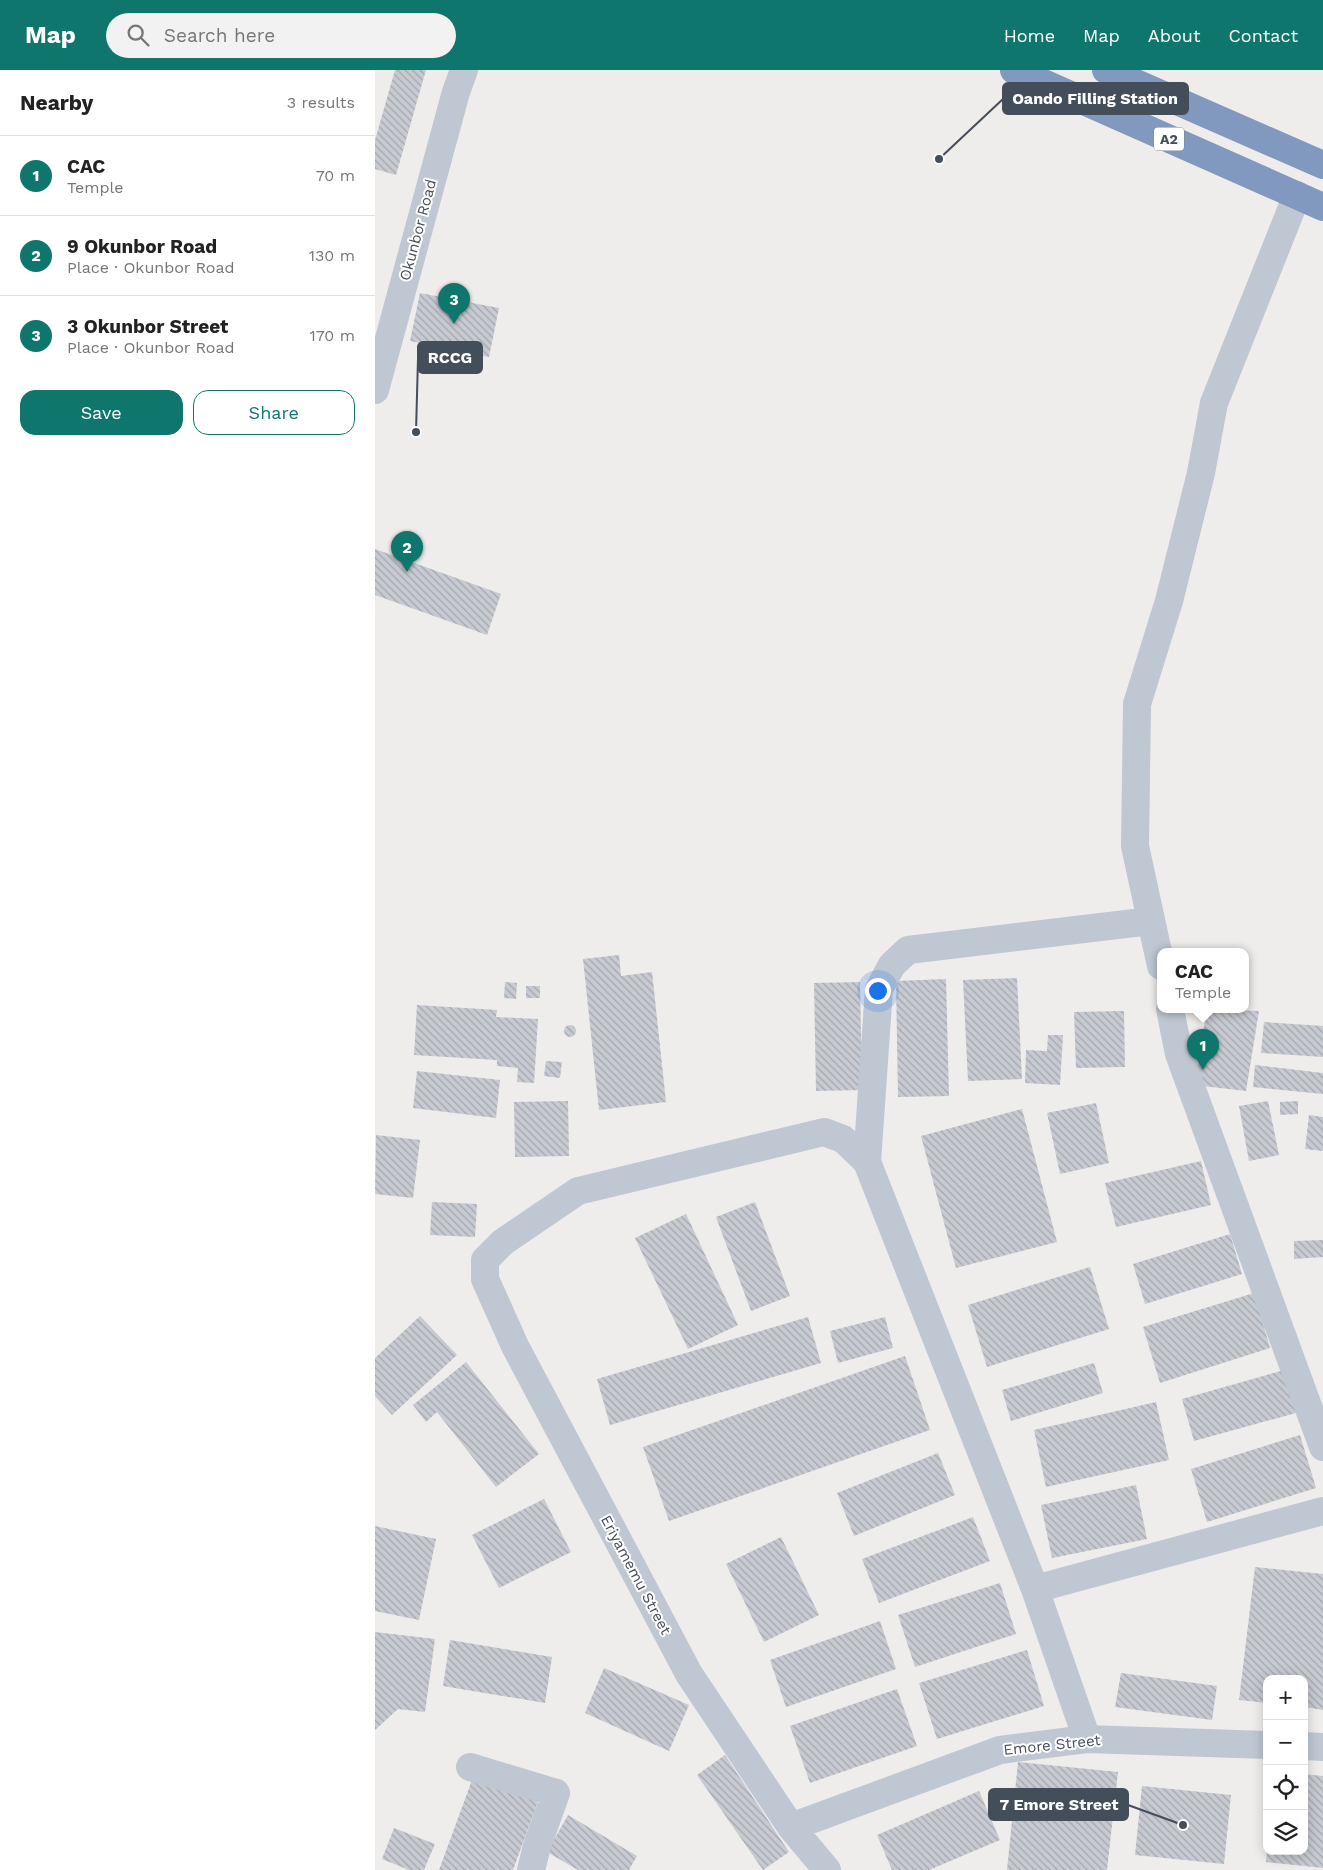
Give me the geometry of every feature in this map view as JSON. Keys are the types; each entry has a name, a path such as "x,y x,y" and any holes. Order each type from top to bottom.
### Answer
{"highway":[{"name":"A2","path":"1014,70 1323,207"},
{"name":"A2","path":"1106,70 1323,165"}],"street":[{"name":"Okunbor Road","path":"375,390 453,102 464,70"},
{"path":"1157,948 1135,846 1137,704 1169,601 1201,474 1214,402 1297,195"},
{"path":"1087,1739 1035,1589 867,1162 879,989 892,965 909,950 1151,921"},
{"path":"1170,1013 1179,1054 1323,1447"},
{"name":"Eriyamemu Street","path":"827,1870 791,1827 689,1674 515,1346 485,1279 485,1260 503,1242 578,1191 824,1132 843,1139 867,1162"},
{"path":"1035,1589 1323,1512"},
{"name":"Emore Street","path":"791,1827 1000,1750 1087,1739 1263,1745"},
{"path":"1308,1746 1323,1747"},
{"path":"469,1767 556,1793 537,1846 531,1870"}],"building":[{"path":"395,70 426,70 396,175 375,169 375,140"},
{"path":"420,293 499,308 489,357 410,341"},
{"path":"375,549 501,594 487,635 375,595"},
{"path":"619,955 621,976 652,972 666,1102 599,1110 583,959"},
{"path":"1017,978 1022,1079 968,1081 963,980"},
{"path":"946,979 949,1096 898,1097 896,981"},
{"path":"505,982 517,983 516,999 504,998"},
{"path":"860,982 862,1090 816,1091 814,983"},
{"path":"526,986 540,986 540,998 526,998"},
{"path":"417,1005 497,1010 496,1017 538,1019 534,1083 517,1082 518,1068 497,1066 497,1060 414,1055"},
{"path":"1124,1011 1125,1067 1076,1068 1074,1012"},
{"path":"1249,1011 1259,1011 1246,1091 1194,1085 1206,1013 1249,1013"},
{"path":"1264,1022 1323,1026 1323,1057 1261,1053"},
{"path":"568,1025 572,1025 576,1031 572,1037 568,1037 564,1033 564,1029"},
{"path":"1048,1035 1063,1035 1060,1085 1025,1083 1026,1050 1047,1051"},
{"path":"546,1061 562,1062 560,1078 544,1076"},
{"path":"1255,1065 1323,1073 1323,1094 1253,1087"},
{"path":"417,1071 500,1080 496,1118 413,1108"},
{"path":"568,1101 569,1156 515,1157 514,1102"},
{"path":"1268,1101 1279,1155 1249,1161 1239,1106"},
{"path":"1298,1101 1298,1114 1280,1115 1280,1102"},
{"path":"1096,1103 1109,1163 1060,1174 1047,1113"},
{"path":"1022,1109 1057,1242 956,1268 921,1136"},
{"path":"1309,1115 1323,1117 1323,1151 1305,1149"},
{"path":"376,1135 420,1140 413,1198 375,1194"},
{"path":"1201,1161 1211,1205 1116,1227 1105,1183"},
{"path":"432,1202 477,1204 475,1237 430,1235"},
{"path":"755,1202 790,1296 751,1311 716,1217"},
{"path":"686,1214 738,1325 688,1349 635,1238"},
{"path":"1230,1234 1242,1274 1145,1304 1133,1264"},
{"path":"1323,1240 1323,1257 1294,1259 1294,1241"},
{"path":"1090,1267 1109,1329 987,1367 968,1305"},
{"path":"1254,1293 1270,1348 1160,1383 1143,1327"},
{"path":"420,1316 457,1355 392,1415 375,1396 375,1358"},
{"path":"808,1317 821,1363 610,1425 597,1379"},
{"path":"885,1317 893,1348 838,1363 830,1331"},
{"path":"905,1356 930,1430 669,1521 643,1447"},
{"path":"466,1362 539,1454 496,1487 437,1412 426,1422 413,1405"},
{"path":"1094,1363 1103,1393 1011,1421 1002,1390"},
{"path":"1284,1370 1296,1413 1194,1441 1182,1399"},
{"path":"1156,1402 1169,1460 1046,1487 1034,1430"},
{"path":"1300,1435 1316,1488 1207,1522 1191,1469"},
{"path":"938,1453 955,1495 854,1536 837,1493"},
{"path":"1136,1485 1147,1539 1052,1558 1041,1505"},
{"path":"544,1499 571,1552 499,1588 472,1535"},
{"path":"973,1517 990,1561 879,1603 862,1559"},
{"path":"375,1526 436,1539 419,1620 375,1611"},
{"path":"781,1537 819,1615 764,1642 726,1564"},
{"path":"1255,1567 1323,1574 1323,1710 1308,1708 1308,1675 1263,1675 1263,1703 1239,1700"},
{"path":"1000,1583 1016,1634 915,1667 898,1615"},
{"path":"880,1621 896,1669 786,1707 770,1660"},
{"path":"375,1632 435,1639 425,1712 398,1709 375,1730"},
{"path":"450,1640 552,1657 545,1703 443,1686"},
{"path":"1027,1650 1044,1706 937,1739 919,1683"},
{"path":"604,1668 689,1705 669,1751 585,1713"},
{"path":"1121,1673 1217,1686 1212,1720 1115,1707"},
{"path":"897,1689 917,1746 810,1783 790,1726"},
{"path":"725,1755 789,1852 763,1870 697,1775"},
{"path":"1018,1762 1118,1772 1107,1870 1007,1870"},
{"path":"475,1772 540,1796 513,1870 439,1870"},
{"path":"1308,1774 1323,1776 1323,1868 1266,1862 1267,1855 1308,1855"},
{"path":"1142,1786 1231,1795 1224,1864 1135,1855"},
{"path":"979,1791 1000,1840 929,1870 892,1870 877,1835"},
{"path":"568,1815 637,1856 629,1870 578,1870 547,1852"},
{"path":"394,1828 435,1844 424,1870 409,1870 382,1859"}],"place":[{"name":"Oando Filling Station","path":"939,159"},
{"name":"3 Okunbor Street","path":"454,324"},
{"name":"RCCG","path":"416,432"},
{"name":"9 Okunbor Road","path":"407,572"},
{"name":"CAC","path":"1203,1070"},
{"name":"7 Emore Street","path":"1183,1825"}]}
